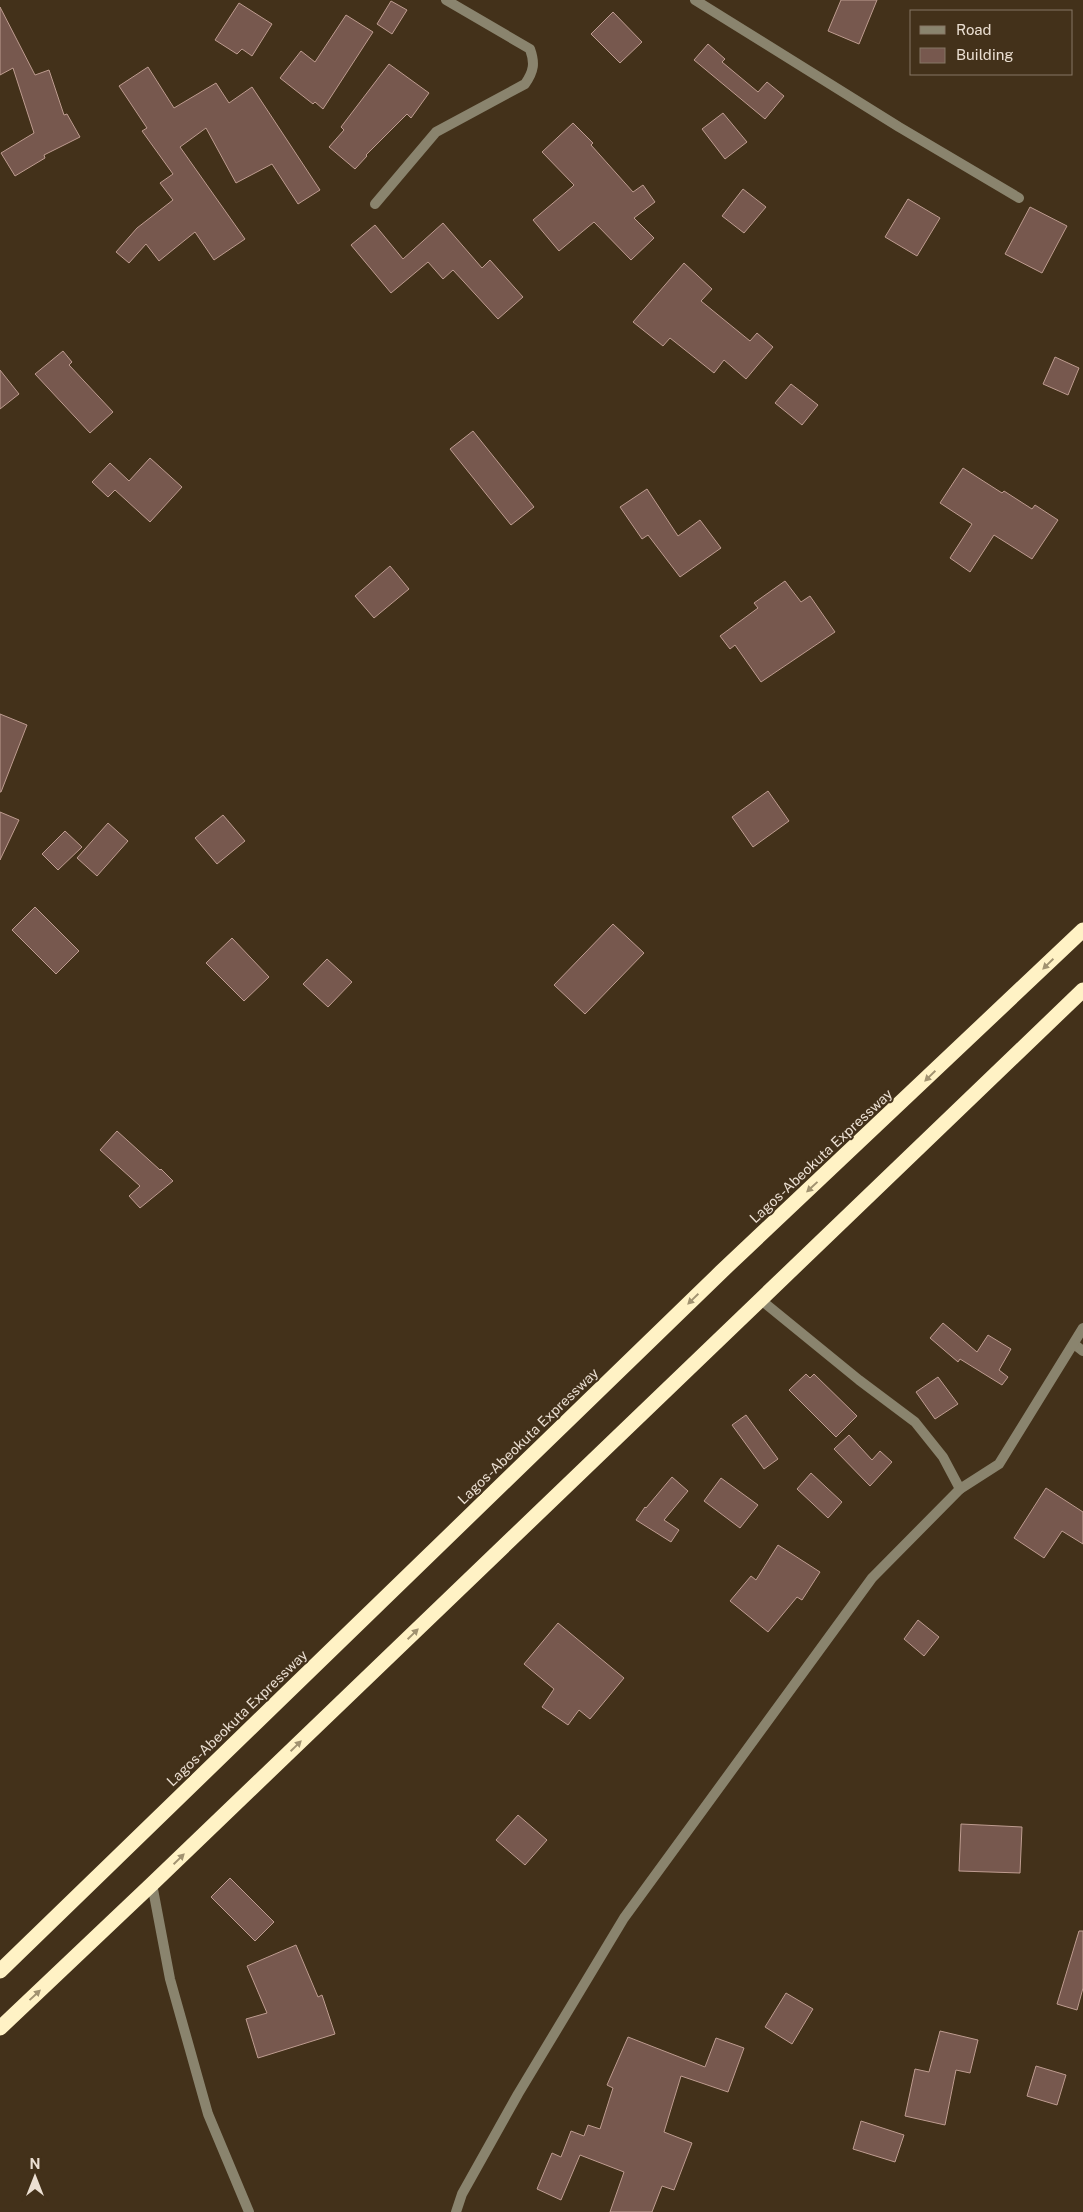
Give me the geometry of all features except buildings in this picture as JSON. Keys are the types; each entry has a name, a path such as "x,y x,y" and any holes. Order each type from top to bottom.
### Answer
{"highway":[{"name":"Lagos-Abeokuta Expressway","path":"0,1971 714,1279 1083,930"},
{"path":"0,2028 1083,990"}],"street":[{"path":"375,204 436,132 525,84 531,75 534,62 530,49 446,0"},
{"path":"695,0 899,127 1019,198"},
{"path":"761,1300 859,1380 915,1422 943,1457 960,1489"},
{"path":"456,2212 462,2194 518,2094 624,1918 872,1578 960,1489 999,1464 1083,1328"},
{"path":"1074,1344 1083,1351"},
{"path":"152,1884 170,1979 208,2114 249,2212"}]}
